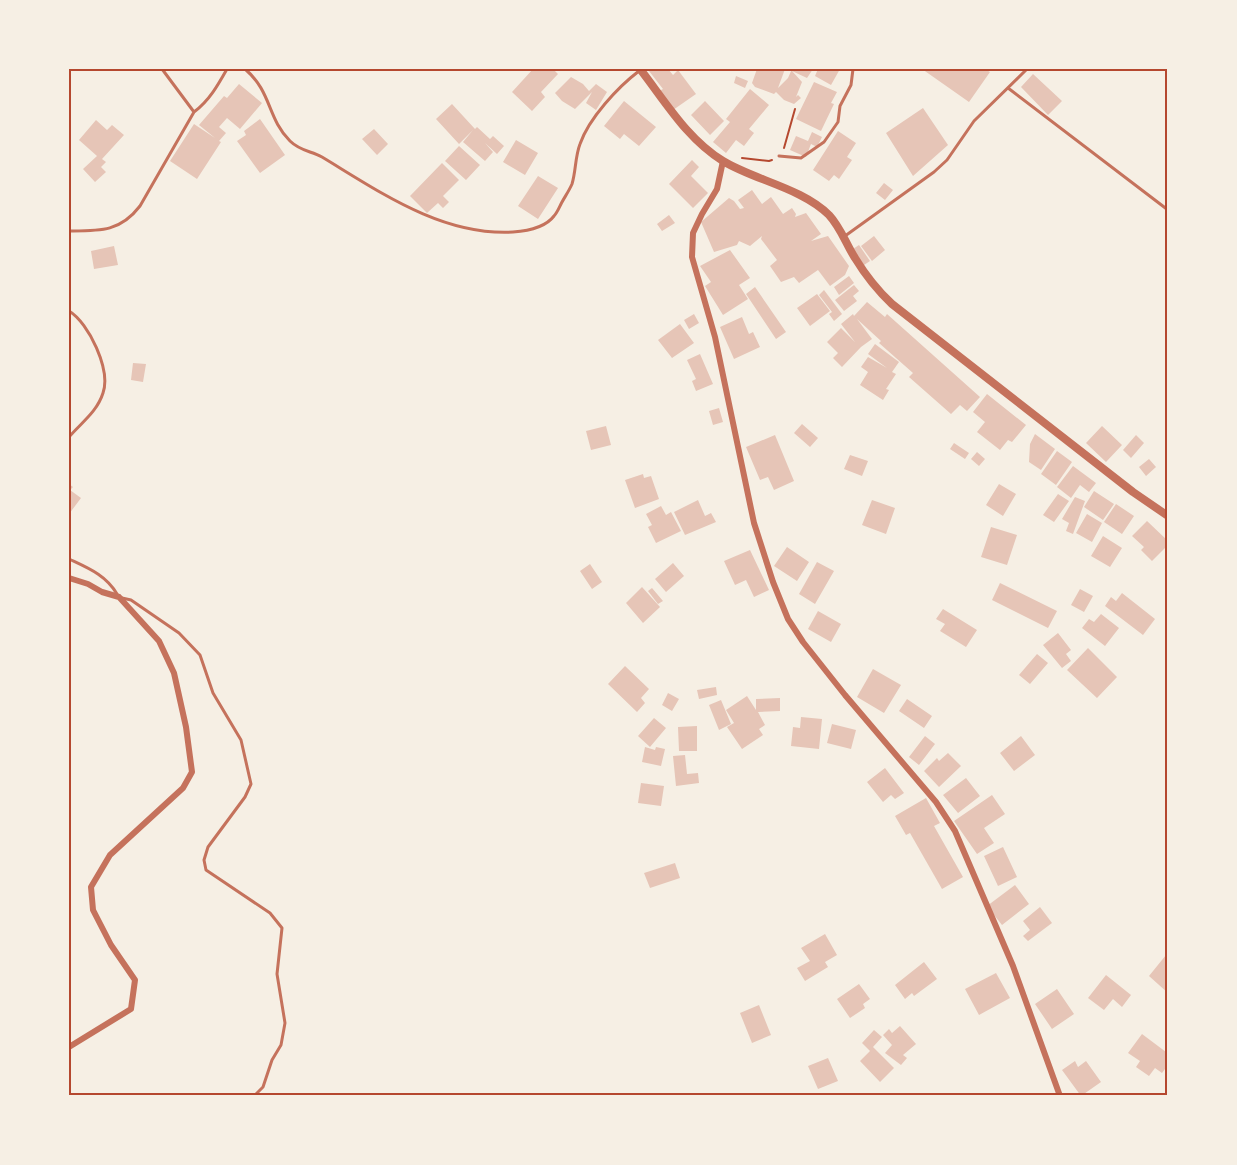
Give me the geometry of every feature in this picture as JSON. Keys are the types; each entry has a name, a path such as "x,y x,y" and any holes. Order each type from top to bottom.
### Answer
{"street":[{"path":"641,69 695,141 723,161 803,198 828,214 871,283 892,304 1133,492 1168,516"},
{"path":"723,161 717,189 693,233 692,257 715,337 754,523 773,582 788,619 802,642 936,801 955,831 1013,966 1060,1096"},
{"path":"69,578 119,597 159,641 174,673 186,728 192,772 183,788 110,855 91,887 93,910 111,945 135,980 131,1009 69,1047"}],"lane":[{"path":"162,69 194,112"},
{"path":"69,231 104,230 130,219 140,206 194,112 203,106 214,92 227,69"},
{"path":"245,69 257,79 264,91 280,131 302,151 320,156 356,179 428,216 470,229 502,233 533,229 545,224 555,216 572,185 579,144 590,125 623,84 641,69"},
{"path":"779,156 801,158 824,142 838,122 840,106 851,85 853,69"},
{"path":"844,237 934,172 947,160 974,121 1027,69"},
{"path":"1008,88 1168,210"},
{"path":"69,311 85,324 93,339 104,377 104,391 97,406 69,437"},
{"path":"69,559 92,569 111,583 119,597 131,600 179,633 200,655 213,693 241,741 251,784 245,797 208,847 204,860 206,870 270,914 282,928 277,974 285,1023 281,1045 272,1060 263,1087 254,1096"}],"path":[{"path":"737,158 769,161 779,156 786,143 795,109"}],"building":[{"path":"533,69 553,69 558,74 541,92 545,97 532,111 512,92"},
{"path":"668,69 673,75 678,70 696,94 673,110 659,91 663,89 649,71"},
{"path":"757,69 785,69 778,88 788,78 792,69 813,69 807,78 792,71 802,82 796,97 798,95 801,98 794,104 784,100 776,92 774,94 755,87 752,83"},
{"path":"818,69 840,69 831,85 815,76"},
{"path":"922,69 985,69 990,72 969,102"},
{"path":"1033,74 1062,101 1048,115 1021,87"},
{"path":"736,76 748,81 745,88 734,83"},
{"path":"571,77 583,84 589,91 596,84 607,92 596,110 586,103 592,92 575,109 562,101 555,93"},
{"path":"814,82 837,92 821,131 796,119"},
{"path":"239,84 262,103 240,129 227,118 219,127 226,133 197,179 170,161 194,124 215,138 199,125 224,96 227,98"},
{"path":"750,89 769,105 749,129 754,133 744,146 736,140 726,153 713,142 730,122 726,119"},
{"path":"624,101 656,127 639,146 624,134 620,139 604,126"},
{"path":"705,101 724,121 710,135 691,115"},
{"path":"452,104 475,129 477,127 490,139 493,136 504,146 497,154 485,143 493,152 485,161 463,142 473,130 459,144 436,119"},
{"path":"923,108 948,145 913,176 886,133"},
{"path":"260,119 285,155 260,173 237,141 246,135 244,131"},
{"path":"96,120 107,130 112,125 124,135 102,159 106,162 101,167 106,172 95,182 83,169 97,156 79,140"},
{"path":"374,129 388,144 377,155 362,139"},
{"path":"838,131 856,143 847,157 852,160 839,179 834,175 829,181 813,170"},
{"path":"812,132 822,137 817,147 811,144 806,157 790,150 796,136 808,141"},
{"path":"516,140 538,153 525,175 503,162"},
{"path":"459,146 480,165 466,180 445,161"},
{"path":"692,160 699,167 691,176 708,193 693,208 669,184"},
{"path":"442,163 459,180 443,196 449,202 443,208 438,203 427,213 410,196"},
{"path":"538,176 558,188 538,219 518,206"},
{"path":"884,183 893,190 885,200 876,193"},
{"path":"752,190 762,204 771,197 783,214 792,208 796,214 795,217 806,213 821,234 811,241 828,236 849,266 845,275 830,286 818,270 799,283 794,277 781,282 770,266 777,260 761,239 762,236 750,246 739,241 737,245 714,252 701,222 729,198 740,209 744,208 738,200"},
{"path":"669,215 675,223 662,231 657,224"},
{"path":"874,236 885,250 872,261 861,246"},
{"path":"859,245 870,261 864,265 853,249"},
{"path":"114,246 118,265 94,269 91,251"},
{"path":"730,250 750,278 739,285 748,299 723,315 705,286 711,282 700,266"},
{"path":"849,276 854,283 839,295 834,287"},
{"path":"854,285 859,291 853,296 857,301 844,311 835,300"},
{"path":"755,287 786,332 776,339 746,294"},
{"path":"824,290 842,314 834,321 829,314 832,312 819,295"},
{"path":"817,294 830,311 810,326 797,308"},
{"path":"867,302 885,317 887,314 980,397 967,411 960,405 951,414 909,377 913,373 879,343 881,341 857,319 872,339 842,367 833,358 838,353 827,342 841,328 855,342 841,324 853,314 854,316"},
{"path":"694,314 699,323 689,329 684,320"},
{"path":"742,317 749,334 753,332 760,347 734,359 720,327"},
{"path":"680,324 694,343 672,358 658,340"},
{"path":"875,344 899,362 892,372 896,374 886,389 889,390 883,400 860,385 868,372 861,367 868,357 887,368 868,354"},
{"path":"700,354 713,384 696,391 692,381 696,379 687,360"},
{"path":"133,363 146,364 143,382 131,380"},
{"path":"987,394 1026,425 1012,442 1008,440 1000,450 977,432 985,422 973,412"},
{"path":"719,408 723,422 713,425 709,411"},
{"path":"802,424 818,438 810,447 794,433"},
{"path":"606,426 611,445 591,450 586,431"},
{"path":"1102,426 1122,445 1106,462 1086,443"},
{"path":"1035,434 1055,449 1041,470 1029,462 1030,444"},
{"path":"775,435 794,481 774,490 768,477 760,480 746,447"},
{"path":"1136,435 1144,443 1131,458 1123,450"},
{"path":"954,443 969,453 965,459 950,449"},
{"path":"1057,451 1072,462 1056,485 1041,474"},
{"path":"977,452 985,459 979,466 971,459"},
{"path":"850,455 868,461 862,476 844,469"},
{"path":"1149,459 1156,467 1146,476 1139,467"},
{"path":"1073,466 1096,483 1089,492 1080,485 1071,498 1057,487"},
{"path":"643,474 644,478 651,476 659,499 635,508 625,480"},
{"path":"69,484 73,487 70,490 81,498 69,514"},
{"path":"999,484 1016,494 1003,516 986,505"},
{"path":"1094,491 1114,504 1103,520 1084,507"},
{"path":"1058,494 1069,501 1054,522 1043,515"},
{"path":"1075,497 1085,501 1073,534 1066,531 1069,523 1062,519"},
{"path":"698,500 705,516 711,513 716,522 685,535 674,512"},
{"path":"872,500 895,508 886,534 862,525"},
{"path":"1116,504 1134,516 1122,534 1104,522"},
{"path":"661,506 666,515 671,512 681,531 656,543 648,527 652,525 646,514"},
{"path":"1087,514 1102,523 1092,542 1076,533"},
{"path":"1147,521 1168,541 1168,545 1152,561 1141,550 1144,547 1132,536"},
{"path":"991,527 1017,535 1007,565 981,557"},
{"path":"1103,536 1122,548 1110,567 1091,556"},
{"path":"787,547 809,562 797,581 774,566"},
{"path":"750,550 769,590 754,597 746,580 735,585 724,561"},
{"path":"817,562 834,571 815,604 799,594"},
{"path":"673,563 684,576 666,592 655,579"},
{"path":"590,564 602,582 592,589 580,571"},
{"path":"1000,583 1057,611 1048,628 992,600"},
{"path":"642,587 660,607 643,623 626,603"},
{"path":"652,588 663,601 658,604 648,591"},
{"path":"1080,589 1093,596 1084,612 1071,605"},
{"path":"1122,593 1155,619 1143,635 1105,606 1111,597 1116,601"},
{"path":"943,609 977,630 966,647 940,631 945,624 936,619"},
{"path":"818,611 841,624 831,642 808,629"},
{"path":"1101,614 1119,628 1105,646 1082,628 1089,619 1094,622"},
{"path":"1058,633 1071,650 1066,654 1071,661 1062,668 1043,645"},
{"path":"1088,648 1117,677 1097,698 1067,670"},
{"path":"1037,654 1048,663 1030,684 1019,675"},
{"path":"625,666 649,689 641,698 645,703 637,712 608,684"},
{"path":"873,669 901,685 884,713 857,697"},
{"path":"716,687 717,695 699,699 697,690"},
{"path":"668,693 679,699 672,711 662,705"},
{"path":"747,696 756,710 756,699 780,698 780,711 758,712 765,725 759,729 763,735 742,749 727,727 734,723 726,710"},
{"path":"907,699 932,716 924,728 899,711"},
{"path":"721,700 731,724 719,730 709,705"},
{"path":"801,717 822,719 819,749 791,746 793,727 800,728"},
{"path":"654,718 666,728 650,747 638,736"},
{"path":"832,724 856,730 851,749 827,743"},
{"path":"697,726 697,751 679,751 678,727"},
{"path":"925,736 935,744 919,765 909,757"},
{"path":"1021,736 1035,755 1014,771 1000,753"},
{"path":"645,747 655,750 656,747 665,749 661,766 642,762"},
{"path":"948,753 961,766 939,787 924,771 937,758 939,761"},
{"path":"685,755 687,774 698,773 699,783 676,786 673,756"},
{"path":"885,768 904,793 895,799 891,795 883,802 867,782"},
{"path":"966,778 980,796 958,813 943,795"},
{"path":"641,783 664,786 661,806 638,803"},
{"path":"992,795 1005,814 984,828 994,843 977,854 954,821"},
{"path":"926,798 940,823 934,826 963,877 942,889 910,833 906,835 895,816"},
{"path":"1003,847 1017,877 998,886 984,856"},
{"path":"675,863 680,878 650,888 644,873"},
{"path":"1015,885 1029,904 1002,925 987,906"},
{"path":"1040,907 1052,923 1028,941 1023,936 1030,930 1023,921"},
{"path":"825,934 837,955 825,962 828,967 805,981 797,968 810,961 801,948"},
{"path":"1166,955 1168,957 1168,993 1149,976"},
{"path":"924,962 937,979 914,996 912,993 905,999 895,985"},
{"path":"996,973 1010,998 979,1015 965,989"},
{"path":"1106,975 1131,995 1122,1007 1113,999 1104,1010 1088,998"},
{"path":"859,984 870,999 863,1004 865,1008 850,1018 837,999"},
{"path":"1057,989 1074,1014 1052,1029 1035,1004"},
{"path":"759,1005 771,1035 752,1043 740,1013"},
{"path":"900,1026 916,1044 903,1055 907,1058 901,1065 885,1053 892,1045 883,1035 889,1029 892,1033"},
{"path":"874,1030 882,1037 873,1047 894,1068 880,1082 860,1061 870,1051 862,1043"},
{"path":"1142,1034 1166,1052 1168,1065 1162,1073 1155,1068 1149,1076 1136,1067 1140,1061 1128,1053"},
{"path":"828,1058 838,1081 818,1089 808,1066"},
{"path":"1075,1061 1078,1067 1086,1061 1101,1082 1081,1096 1062,1070"}]}
